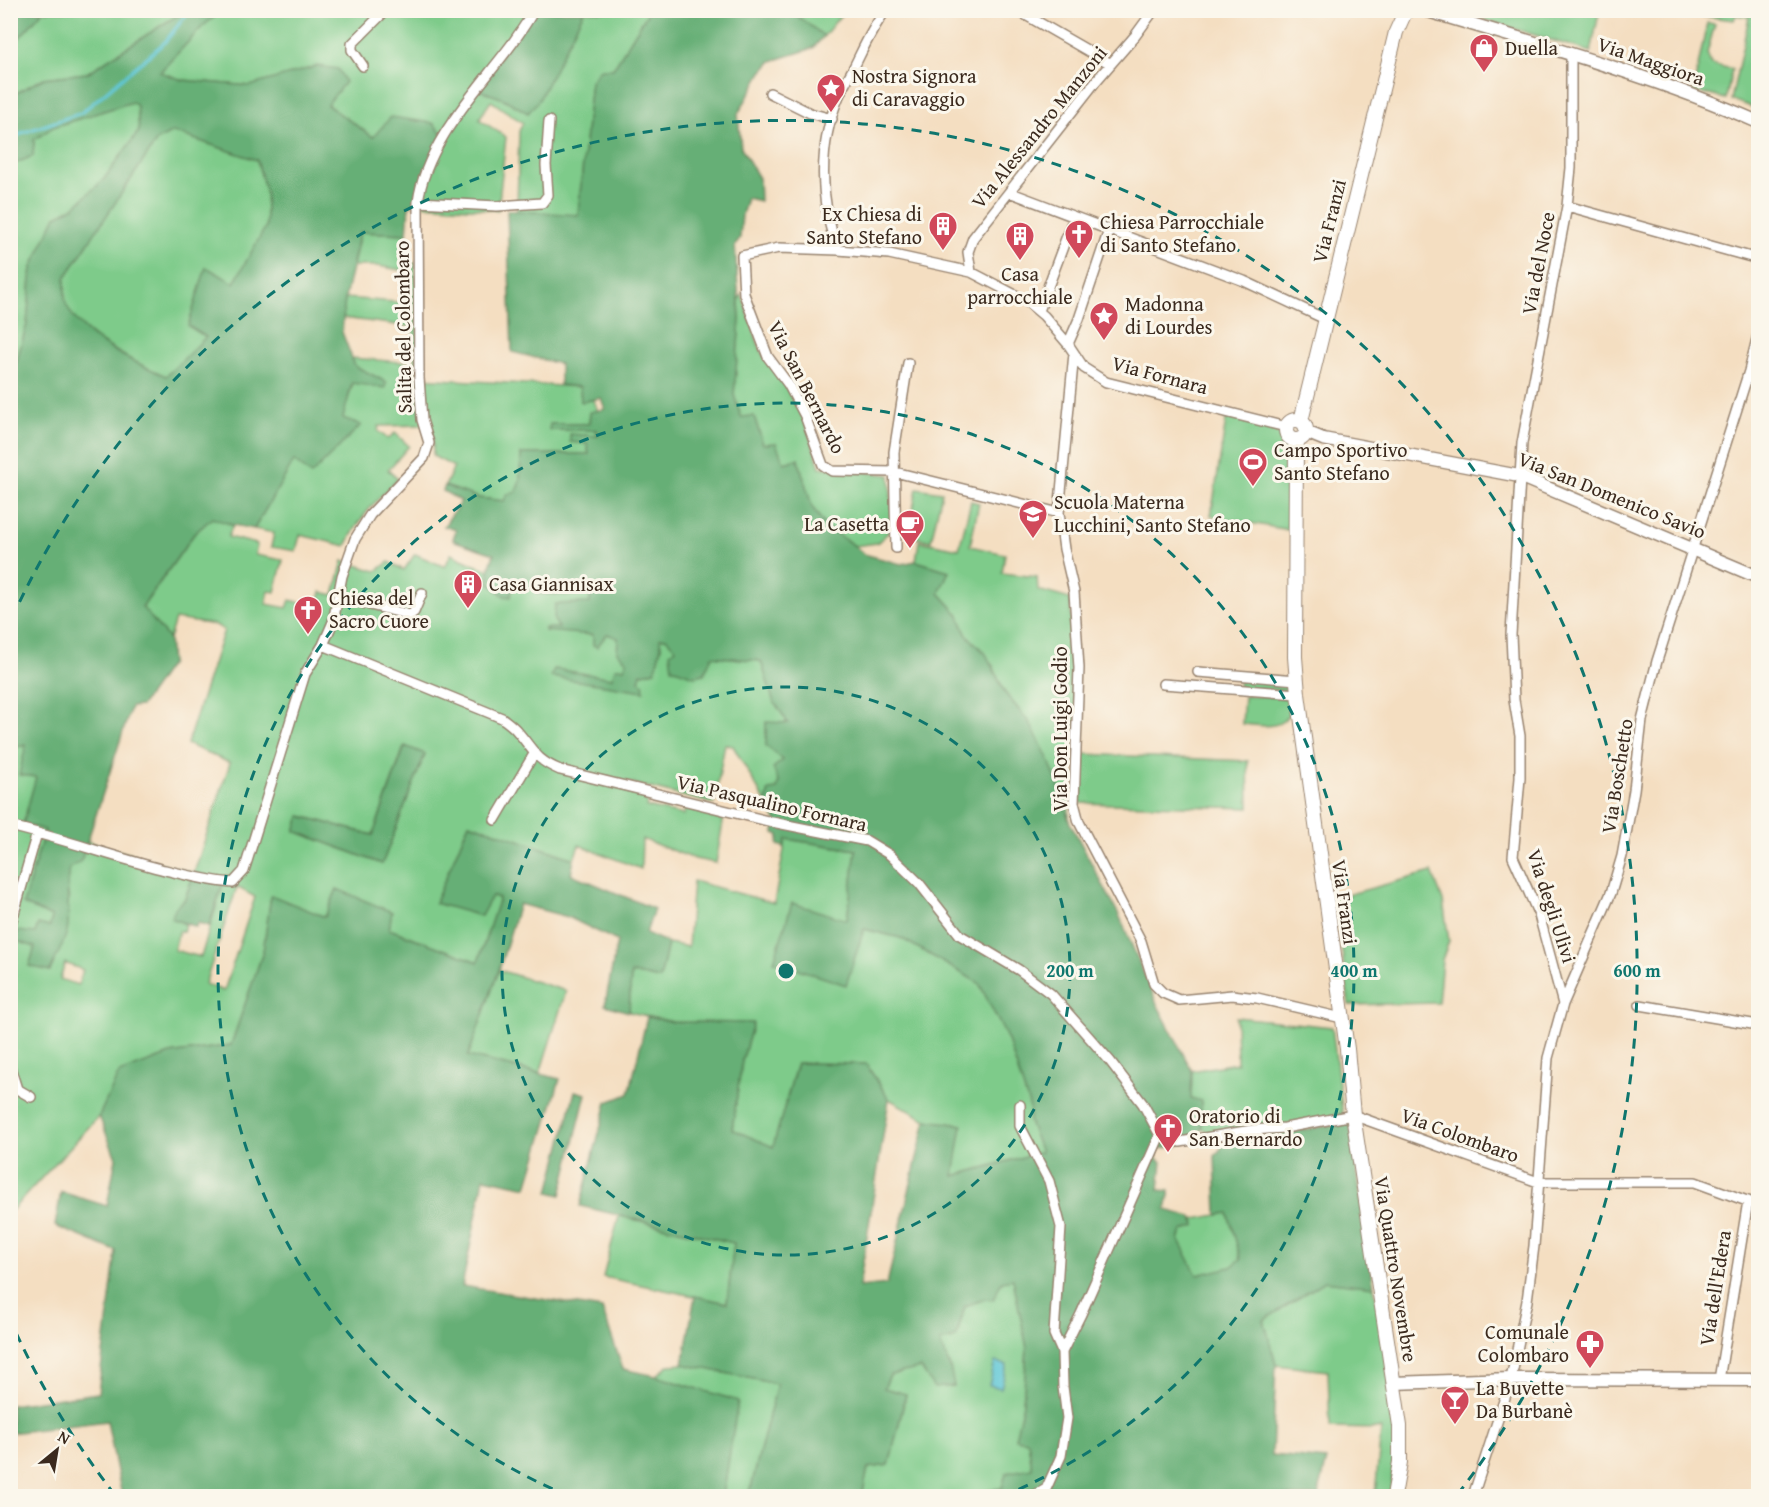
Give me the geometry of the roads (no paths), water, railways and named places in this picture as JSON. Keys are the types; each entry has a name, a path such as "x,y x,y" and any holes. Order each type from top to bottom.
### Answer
{"main road":[{"name":"Via Franzi","path":"1396,10 1396,32"},
{"name":"Via Franzi","path":"1353,1115 1298,694 1301,431 1396,32 1406,10"},
{"path":"1286,427 1294,420 1301,431"},
{"name":"Via Quattro Novembre","path":"1353,1115 1393,1383"},
{"path":"1393,1383 1400,1426 1400,1462 1394,1497"}],"street":[{"path":"363,66 352,50 352,44 386,10"},
{"name":"Salita del Colombaro","path":"37,833 211,882 233,883 243,871 305,674 323,645 333,621 342,576 355,539 370,515 423,458 429,443 422,420 418,378 418,202 421,182 445,137 476,88 514,42 534,10"},
{"path":"838,250 829,227 824,192 826,136 839,96 872,28 886,10"},
{"path":"1017,10 1111,64"},
{"name":"Via Alessandro Manzoni","path":"971,272 968,252 973,238 1154,10"},
{"name":"Via Maggiora","path":"1425,10 1571,54 1687,94 1758,122"},
{"name":"Via del Noce","path":"1520,476 1522,443 1567,206 1571,168 1571,54"},
{"path":"770,93 810,113 831,119"},
{"path":"418,202 497,206 543,203 548,195 546,165 549,121"},
{"path":"1009,192 1244,281 1326,319"},
{"path":"1567,206 1758,259"},
{"path":"1039,311 1074,217"},
{"path":"1068,344 1080,320 1109,230"},
{"name":"Via Fornara","path":"742,256 779,248 838,250 909,258 971,272 1025,300 1039,311 1068,344 1084,368 1106,382 1286,427"},
{"name":"Via San Bernardo","path":"742,256 744,294 757,329 768,357 788,384 806,416 823,465 832,471 896,472"},
{"name":"Via Boschetto","path":"1563,1004 1611,893 1622,856 1634,790 1642,720 1657,661 1749,371 1758,335"},
{"name":"Via Don Luigi Godio","path":"1074,353 1059,513 1064,549 1074,592 1079,668 1074,803 1078,822 1140,941 1154,984 1163,993 1179,1000 1232,994 1342,1018"},
{"path":"896,548 896,472 891,452 908,363"},
{"name":"Via San Domenico Savio","path":"1301,431 1323,439 1520,476 1758,577"},
{"path":"896,472 1059,513"},
{"name":"Via degli Ulivi","path":"1520,476 1511,635 1514,700 1520,736 1520,778 1513,857 1539,915 1563,1004"},
{"path":"338,597 410,615 422,593"},
{"name":"Via Pasqualino Fornara","path":"323,645 502,718 517,731 534,754 551,767 772,822 867,841 890,855 920,883 960,935 1019,970 1051,994 1110,1060 1143,1104 1160,1135"},
{"path":"1198,672 1297,680"},
{"path":"1163,684 1298,694"},
{"path":"495,820 534,754"},
{"path":"10,826 37,833 10,927"},
{"path":"1473,1497 1511,1379 1527,1301 1548,1058 1563,1004"},
{"path":"1640,1005 1758,1025"},
{"path":"10,1066 14,1091 31,1096"},
{"path":"1020,1105 1020,1126 1049,1181 1061,1227 1054,1334 1062,1352 1067,1418 1061,1456 1046,1489 1034,1497"},
{"path":"1062,1352 1160,1135 1180,1142 1252,1130 1285,1128 1353,1115"},
{"name":"Via Colombaro","path":"1353,1115 1538,1182 1695,1182 1758,1205"},
{"name":"Via dell'Edera","path":"1719,1380 1748,1201"},
{"name":"Via Quattro Novembre","path":"1393,1383 1511,1379 1758,1380"}],"water":[{"path":"995,1362 1007,1365 1001,1388 989,1385"}],"waterway":[{"path":"10,141 22,133 81,113 165,42 190,10"}],"place":[{"name":"Duella","path":"1484,74"},
{"name":"Nostra Signora di Caravaggio","path":"831,114"},
{"name":"Ex Chiesa di Santo Stefano","path":"943,252"},
{"name":"Chiesa Parrocchiale di Santo Stefano","path":"1079,260"},
{"name":"Casa parrocchiale","path":"1020,262"},
{"name":"Madonna di Lourdes","path":"1104,342"},
{"name":"Campo Sportivo Santo Stefano","path":"1253,488"},
{"name":"Scuola Materna Lucchini, Santo Stefano","path":"1033,540"},
{"name":"La Casetta","path":"910,550"},
{"name":"Casa Giannisax","path":"468,610"},
{"name":"Chiesa del Sacro Cuore","path":"308,636"},
{"name":"Oratorio di San Bernardo","path":"1168,1154"},
{"name":"Comunale Colombaro","path":"1590,1370"},
{"name":"La Buvette Da Burbanè","path":"1455,1426"}]}
